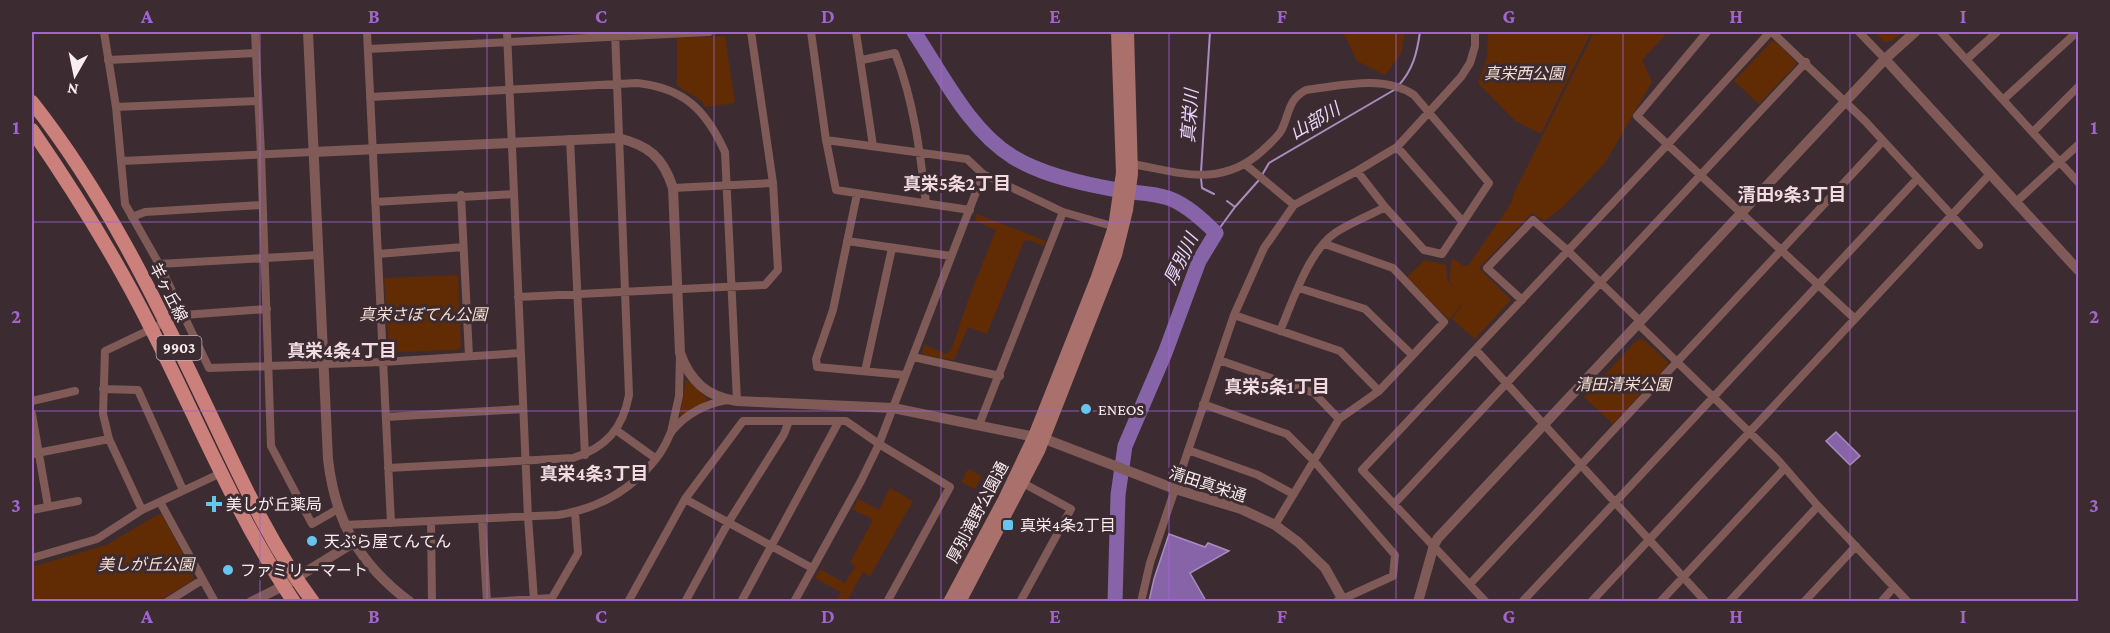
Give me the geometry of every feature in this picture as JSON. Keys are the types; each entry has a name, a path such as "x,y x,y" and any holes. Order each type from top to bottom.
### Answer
{"main road":[{"path":"1117,32 1127,168"},
{"path":"1040,437 1116,255 1127,168 1128,32"},
{"name":"羊ヶ丘線","path":"32,102 88,181 112,220 166,322 260,517 289,582 294,602"},
{"name":"羊ヶ丘線","path":"32,130 76,194 105,242 152,328 221,473 264,554 289,582 312,602"},
{"name":"厚別滝野公園通","path":"960,602 1023,483 1040,437"},
{"name":"厚別滝野公園通","path":"949,602 1040,437"}],"street":[{"path":"104,32 116,107 125,204 159,264 209,368 383,362 521,353"},
{"path":"255,32 271,446 312,524 338,508"},
{"path":"308,32 330,482 344,525 353,543 386,582 410,602"},
{"path":"367,32 391,523"},
{"path":"507,32 525,462 534,600"},
{"path":"368,49 615,34 710,32"},
{"path":"518,297 765,285 778,270 773,183 751,32"},
{"path":"811,32 825,140 836,190 970,210"},
{"path":"856,32 862,60 873,146"},
{"path":"1141,602 1150,563 1203,404 1234,315 1264,248 1294,205 1397,147 1461,77 1470,63 1475,46 1475,32"},
{"path":"1707,32 1636,116 1855,319"},
{"path":"1486,602 1362,470 1771,32 1806,62 1845,101 1979,244"},
{"path":"1859,32 2079,270"},
{"path":"1418,602 1438,538 1845,101 1885,59 1915,32"},
{"path":"1941,32 2079,182"},
{"path":"1967,58 1997,32"},
{"path":"2004,99 2077,32"},
{"path":"388,468 573,458 585,455 602,445 616,430 626,411 629,395 626,292 615,34"},
{"path":"108,60 256,52"},
{"path":"862,60 895,53 906,80 920,152 926,203"},
{"path":"1394,504 1806,62"},
{"path":"1127,168 1211,175 1248,167 1279,135 1291,102 1297,94 1306,90 1372,83 1406,89 1414,95 1489,183 1442,254 1424,250 1385,207 1357,171"},
{"path":"370,97 617,84 658,85 681,95 700,110 715,131 725,152 732,286 732,401"},
{"path":"2034,131 2079,87"},
{"path":"116,107 258,101"},
{"path":"122,161 618,138 645,147 658,158 673,188 680,353 679,396 666,444 642,475 626,489 608,500 575,512 528,517 344,525"},
{"path":"570,139 585,455"},
{"path":"825,140 967,159 983,174 1063,212 1119,228"},
{"path":"1470,584 1882,142"},
{"path":"2016,202 2079,144"},
{"path":"1397,147 1463,222"},
{"path":"1248,167 1294,205"},
{"path":"794,602 879,444 983,174"},
{"path":"1591,602 1990,174"},
{"path":"1522,602 1917,179"},
{"path":"673,188 773,183"},
{"path":"375,202 461,195 514,194"},
{"path":"857,194 833,310 816,358 817,367 906,375"},
{"path":"461,195 469,356"},
{"path":"132,217 145,212 262,205"},
{"path":"1280,331 1308,266 1325,244 1334,234 1385,207"},
{"path":"979,425 1063,212"},
{"path":"1522,300 1487,268 1533,220 1600,282 1712,398 1778,460 1908,602"},
{"path":"847,241 951,256"},
{"path":"1275,525 1339,419 1379,391 1444,322 1393,268 1325,244"},
{"path":"378,254 463,247"},
{"path":"865,371 892,248"},
{"path":"159,264 318,255"},
{"path":"1299,288 1365,309 1412,355"},
{"path":"183,315 267,309"},
{"path":"1234,315 1340,351 1379,391"},
{"path":"142,510 110,439 103,414 105,351 166,322"},
{"path":"1476,350 1706,602"},
{"path":"680,353 689,374 699,385 712,395 732,401"},
{"path":"913,357 1000,376"},
{"path":"1219,360 1314,393 1339,419"},
{"path":"103,389 138,390 183,490"},
{"path":"32,401 75,390"},
{"path":"671,432 693,412 711,403 732,401"},
{"name":"清田真栄通","path":"732,401 893,408 1040,437 1143,478 1241,509 1275,525 1298,542 1325,568 1341,600"},
{"path":"1203,404 1287,434 1314,461 1395,555 1393,576 1341,600"},
{"path":"386,417 523,409"},
{"path":"32,414 35,454 48,506"},
{"path":"628,602 685,499 743,421 846,421 950,487 887,602"},
{"path":"685,602 728,523 784,434 789,421"},
{"path":"741,602 839,421"},
{"path":"616,430 655,458"},
{"path":"35,454 110,439"},
{"path":"1188,450 1258,475 1293,494"},
{"path":"1660,602 1784,469"},
{"path":"32,558 97,539 142,510 221,473"},
{"path":"1020,602 1071,509 1023,483"},
{"path":"685,499 812,568"},
{"path":"32,510 78,501"},
{"path":"160,501 215,602"},
{"path":"1729,602 1818,506"},
{"path":"482,519 488,602 534,600 552,598 578,554 575,512"},
{"path":"431,521 432,602"},
{"path":"251,602 353,543"},
{"path":"1804,602 1856,546"},
{"path":"167,602 202,580"},
{"path":"270,602 289,582"},
{"path":"1881,602 1894,587"},
{"path":"1474,602 1477,591"}],"green space":[{"path":"1338,32 1405,32 1401,54 1385,75 1357,61 1345,36"},
{"name":"真栄西公園","path":"1488,32 1591,32 1541,134 1514,120 1478,83 1487,57"},
{"path":"1594,32 1668,32 1642,60 1652,82 1605,163 1561,209 1544,221 1532,213 1479,268 1511,300 1475,339 1452,319 1467,298 1449,320 1407,277 1425,260 1446,265 1448,282 1461,293 1449,282 1452,258 1468,266 1512,202 1514,193"},
{"path":"1875,32 1902,32 1892,41 1884,42"},
{"path":"725,36 735,103 705,107 702,101 677,86 677,38"},
{"path":"1772,41 1775,41 1796,62 1796,65 1759,104 1734,81"},
{"path":"977,214 1046,241 1044,246 1029,240 1024,241 987,334 968,327 954,360 925,355 922,352 925,345 945,354 951,351 968,300 996,230 975,221"},
{"name":"真栄さぼてん公園","path":"458,275 461,347 457,350 394,352 389,347 384,278"},
{"name":"清田清栄公園","path":"1643,339 1668,362 1667,366 1613,424 1584,397 1637,340"},
{"path":"686,379 708,399 707,402 682,416 680,414"},
{"path":"968,469 982,476 975,489 961,482"},
{"path":"890,488 913,501 870,576 863,572 847,601 836,601 841,592 815,578 820,569 845,583 855,566 850,562 872,522 871,518 853,510 858,499 879,510"},
{"name":"美しが丘公園","path":"162,514 193,573 193,580 159,601 32,602 32,567 106,545"}],"shaded area":[{"path":"1836,432 1860,456 1850,465 1826,441"},
{"path":"1169,534 1205,547 1208,543 1229,551 1190,573 1206,601 1149,601"}],"waterway":[{"name":"山部川","path":"914,32 970,117 997,146 1013,157 1038,169 1081,183 1168,198 1188,208 1216,233 1199,261 1165,353 1125,446 1118,495 1115,602"},
{"name":"真栄川","path":"1201,172 1210,32"},
{"name":"山部川","path":"1398,86 1414,61 1420,32"},
{"name":"山部川","path":"1262,175 1269,163 1394,90"},
{"name":"真栄川","path":"1201,178 1202,188 1214,194"},
{"name":"山部川","path":"1216,233 1259,180"},
{"name":"真栄川","path":"1227,201 1235,207"}],"place":[{"name":"ENEOS","path":"1086,409"},
{"name":"美しが丘薬局","path":"214,504"},
{"name":"真栄4条2丁目","path":"1008,525"},
{"name":"天ぷら屋てんてん","path":"312,541"},
{"name":"ファミリーマート","path":"228,570"}],"district":[{"name":"真栄5条2丁目","path":"957,184"},
{"name":"清田9条3丁目","path":"1792,195"},
{"name":"真栄4条4丁目","path":"342,351"},
{"name":"真栄5条1丁目","path":"1277,387"},
{"name":"真栄4条3丁目","path":"594,474"}],"water label":[{"name":"厚別川","path":"1181,259"}]}
